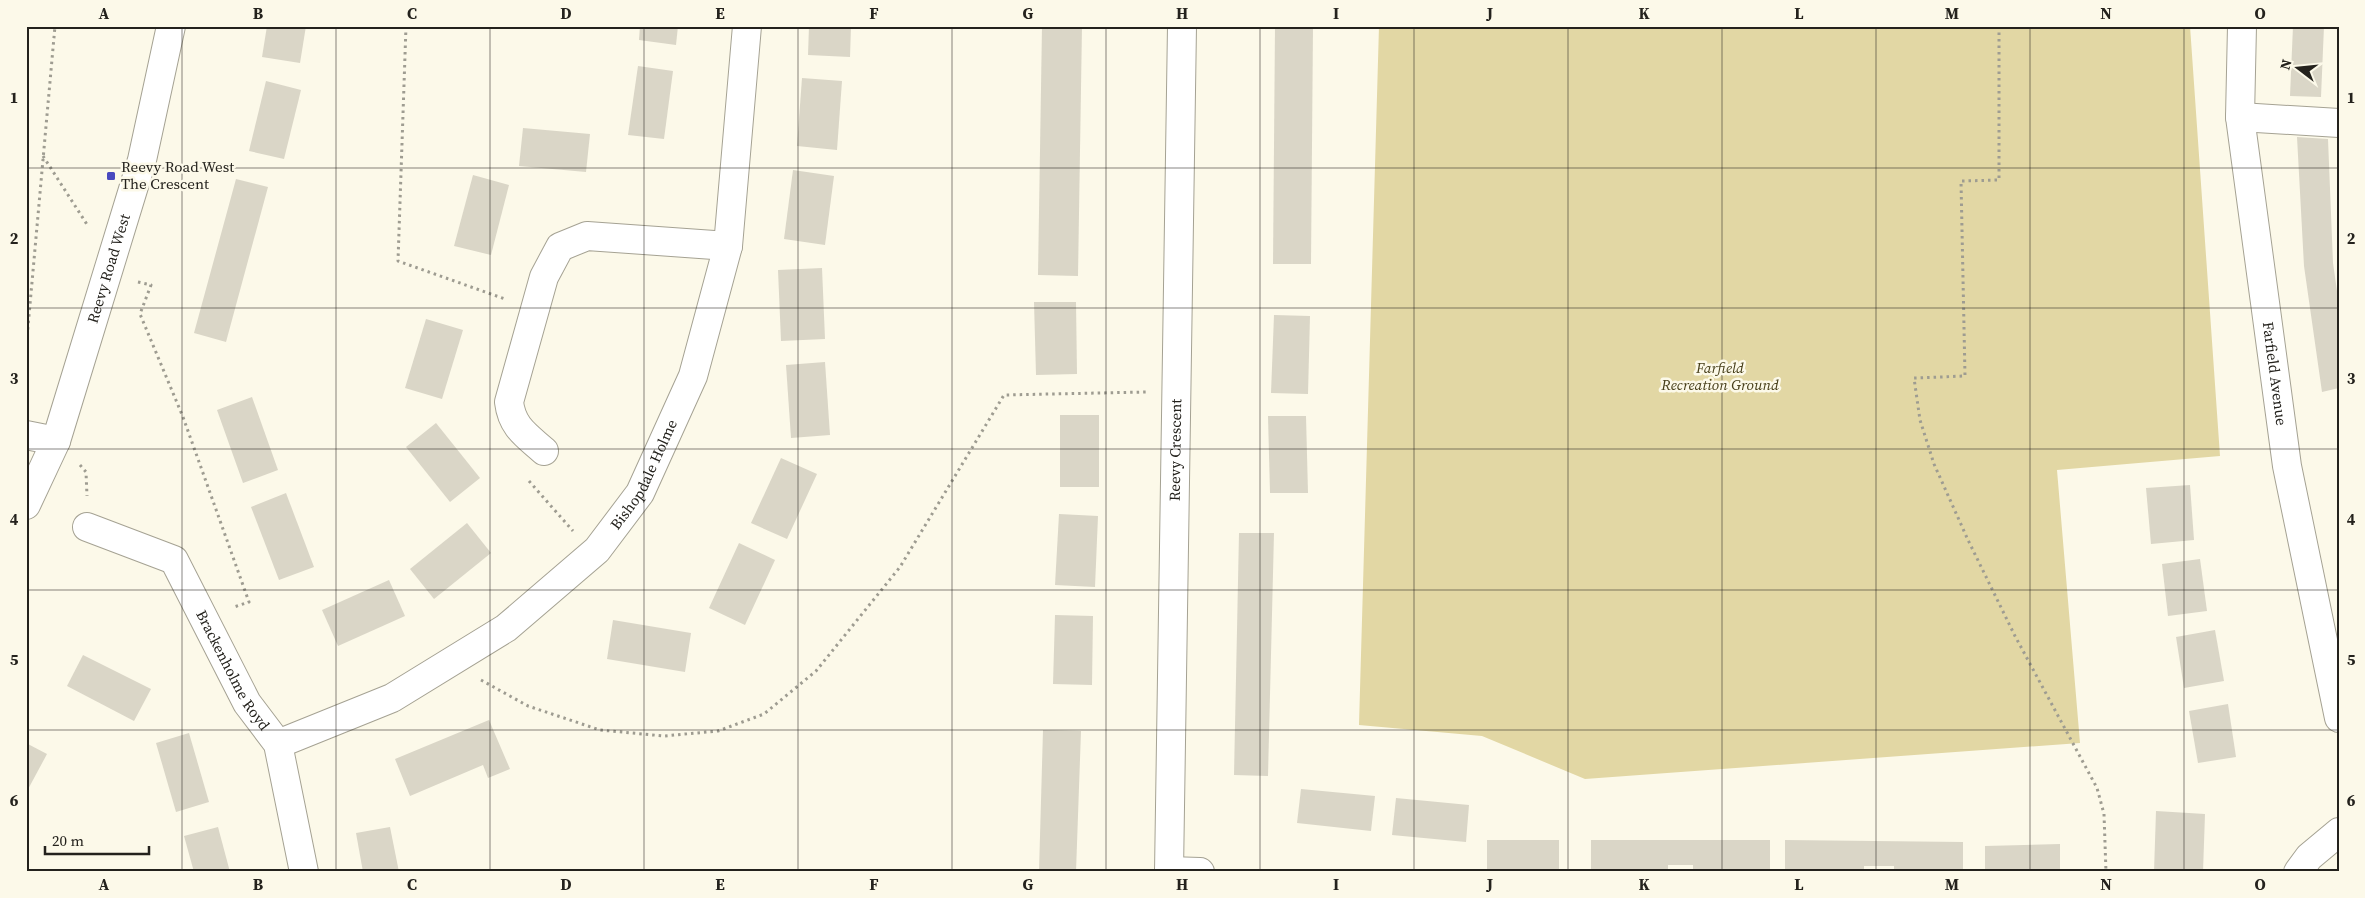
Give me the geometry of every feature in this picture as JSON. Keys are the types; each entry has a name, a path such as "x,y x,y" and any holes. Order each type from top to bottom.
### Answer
{"street":[{"name":"Reevy Road West","path":"26,505 56,441 142,160 171,26"},
{"name":"Bishopdale Holme","path":"278,744 392,698 506,628 592,554 640,493 693,376 728,246 747,26"},
{"name":"Reevy Crescent","path":"1169,871 1182,26"},
{"name":"Farfield Avenue","path":"2242,26 2240,118 2287,466 2339,718"},
{"path":"2240,118 2339,123"},
{"path":"544,450 517,426 510,416 509,402 544,277 560,247 587,236 728,246"},
{"path":"26,435 56,441"},
{"name":"Brackenholme Royd","path":"87,527 174,560 247,703 278,744 304,872"},
{"path":"2298,872 2309,858 2339,832"},
{"path":"1169,871 1200,872"}],"path":[{"path":"26,349 55,26"},
{"path":"406,26 398,261 534,309"},
{"path":"1999,26 1999,180 1961,181 1965,376 1914,378 1918,411 1934,464 1968,540 2015,636 2098,788 2104,814 2106,872"},
{"path":"43,156 90,229"},
{"path":"107,274 151,285 140,314 183,418 249,602 203,618"},
{"path":"449,663 528,706 600,730 664,736 718,731 764,714 816,671 900,566 1004,395 1176,391"},
{"path":"56,441 86,472 87,527"},
{"path":"544,450 522,472 592,554"}],"green space":[{"name":"Farfield Recreation Ground","path":"1379,26 2190,26 2220,456 2057,470 2080,743 1585,779 1482,736 1359,725"}],"building":[{"path":"267,26 306,26 300,63 262,57"},
{"path":"640,26 678,26 676,45 639,40"},
{"path":"809,26 851,26 850,57 808,55"},
{"path":"1042,26 1082,26 1078,276 1038,275"},
{"path":"1275,26 1313,26 1311,264 1273,264"},
{"path":"2293,26 2324,26 2321,97 2290,96"},
{"path":"638,66 673,71 664,139 628,135"},
{"path":"802,78 842,81 837,150 797,146"},
{"path":"266,81 301,90 284,159 249,151"},
{"path":"523,128 590,134 586,172 519,166"},
{"path":"2297,137 2328,139 2333,263 2339,305 2339,388 2322,392 2304,266"},
{"path":"793,170 834,176 825,245 784,239"},
{"path":"473,175 509,185 491,255 454,246"},
{"path":"236,179 268,187 226,342 194,333"},
{"path":"822,268 825,339 781,341 778,270"},
{"path":"1034,302 1076,302 1077,374 1036,375"},
{"path":"1274,315 1310,316 1308,394 1271,393"},
{"path":"426,319 463,330 442,399 405,388"},
{"path":"825,362 830,435 791,438 786,365"},
{"path":"252,397 278,470 243,483 217,410"},
{"path":"1060,415 1099,415 1099,487 1060,487"},
{"path":"1268,416 1306,416 1308,493 1270,493"},
{"path":"436,423 480,478 450,502 406,447"},
{"path":"781,458 817,474 787,539 751,523"},
{"path":"2190,485 2194,540 2151,544 2146,488"},
{"path":"286,493 314,567 279,580 251,507"},
{"path":"1059,514 1098,516 1095,587 1055,585"},
{"path":"467,523 491,553 434,599 410,569"},
{"path":"1239,533 1274,533 1268,776 1234,775"},
{"path":"739,543 775,560 745,625 709,608"},
{"path":"2200,559 2207,611 2168,616 2162,564"},
{"path":"389,580 405,616 338,646 322,610"},
{"path":"1055,615 1093,616 1092,685 1053,684"},
{"path":"613,620 691,633 685,672 607,659"},
{"path":"2215,630 2224,681 2184,688 2176,637"},
{"path":"83,655 151,689 134,721 67,686"},
{"path":"2228,704 2236,757 2198,763 2189,711"},
{"path":"489,720 510,769 488,778 483,765 410,796 395,759"},
{"path":"1043,730 1081,731 1076,872 1039,872"},
{"path":"189,733 209,802 176,812 156,743"},
{"path":"26,743 47,754 26,793"},
{"path":"1301,789 1375,796 1371,831 1297,823"},
{"path":"1396,798 1469,805 1466,842 1392,835"},
{"path":"2156,811 2205,814 2203,872 2154,872"},
{"path":"218,827 230,872 194,872 184,836"},
{"path":"390,827 399,872 363,872 356,833"},
{"path":"1487,840 1559,840 1559,872 1487,872"},
{"path":"1591,840 1770,840 1770,872 1693,872 1693,865 1668,865 1668,872 1591,872"},
{"path":"1785,840 1963,842 1963,872 1894,872 1894,866 1864,866 1864,872 1785,872"},
{"path":"2060,844 2060,872 1985,872 1985,846"}],"place":[{"name":"Reevy Road West The Crescent","path":"111,176"}]}
